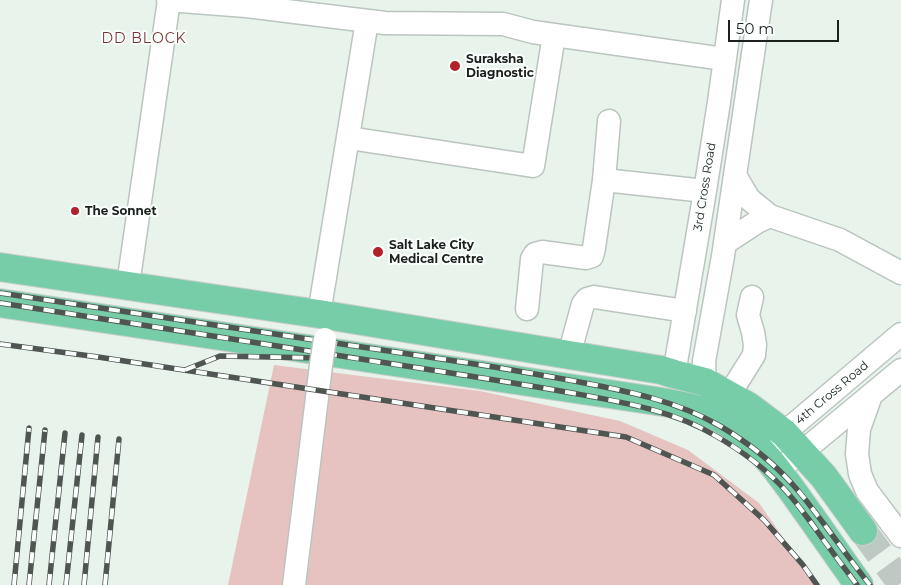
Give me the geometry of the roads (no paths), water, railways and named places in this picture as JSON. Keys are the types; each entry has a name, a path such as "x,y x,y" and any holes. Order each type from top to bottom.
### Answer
{"main road":[{"path":"0,267 128,286 324,323 569,355 661,370 705,382 748,406 793,443 824,476 863,531"},
{"path":"0,303 683,406 709,413 728,422 748,437 770,462 859,585"}],"street":[{"path":"128,286 169,0 246,6 368,22 503,24 533,32 724,59"},
{"name":"3rd Cross Road","path":"674,374 705,191 733,0"},
{"path":"705,382 704,360 725,243 761,0"},
{"path":"294,585 321,365 324,323 349,138 368,22"},
{"path":"349,138 534,166 554,35"},
{"path":"719,102 745,106"},
{"path":"527,309 532,260 536,254 542,252 586,258 592,256 604,180 609,121"},
{"path":"735,174 749,199 770,216 840,240 901,273"},
{"path":"604,180 705,191"},
{"path":"725,243 757,222 770,216"},
{"path":"569,355 583,304 587,298 594,297 685,311"},
{"path":"729,395 754,355 754,332 748,315 752,298"},
{"name":"4th Cross Road","path":"770,462 793,443 901,334"},
{"path":"793,443 872,394 901,370"},
{"path":"872,394 858,429 857,454 860,474 867,491 898,526"}],"tunnel":[{"path":"863,531 901,583"}],"railway":[{"path":"0,293 496,367 608,388 665,402 720,426 750,446 786,477 802,495 870,585"},
{"path":"0,303 515,383 609,400 664,413 716,436 744,454 770,475 798,505 857,585"},
{"path":"0,344 98,357 626,437 714,475 764,520 803,565 817,585"},
{"path":"185,370 220,356 319,358"},
{"path":"14,585 29,428"},
{"path":"29,585 45,430"},
{"path":"49,585 65,433"},
{"path":"66,585 82,435"},
{"path":"84,585 98,437"},
{"path":"105,585 119,439"}],"place":[{"name":"Suraksha Diagnostic","path":"455,66"},
{"name":"The Sonnet","path":"75,211"},
{"name":"Salt Lake City Medical Centre","path":"378,252"}],"district":[{"name":"DD BLOCK","path":"144,39"}]}
